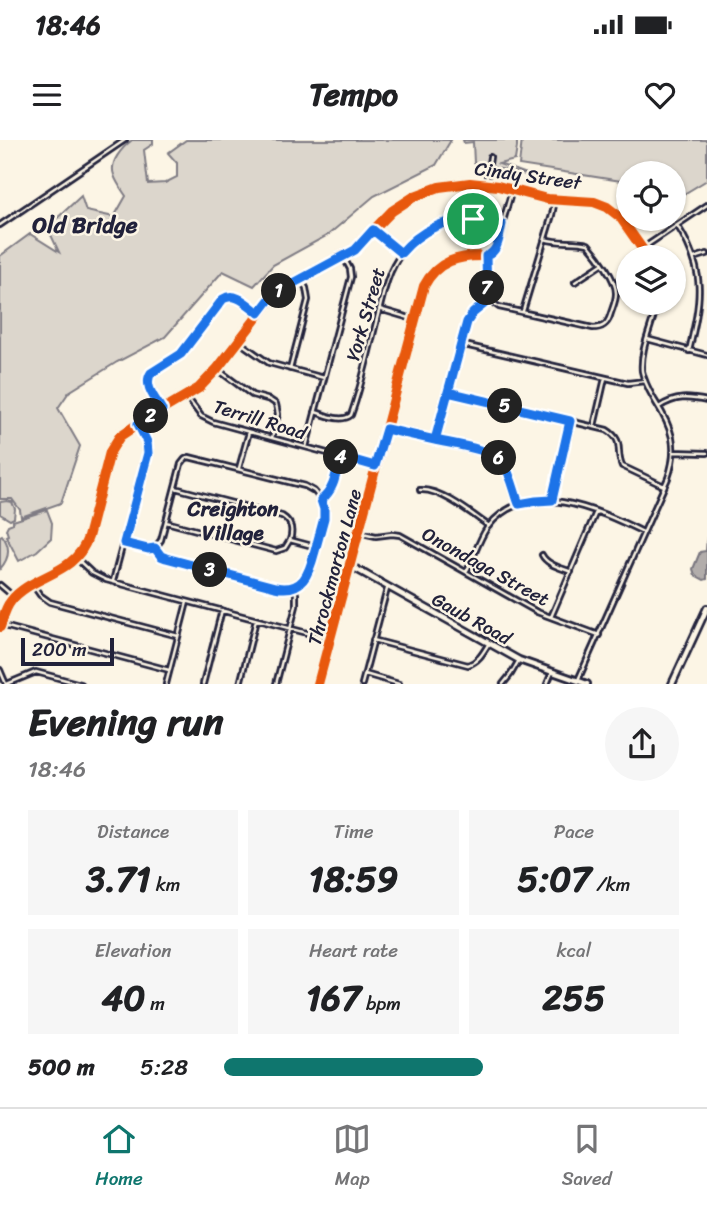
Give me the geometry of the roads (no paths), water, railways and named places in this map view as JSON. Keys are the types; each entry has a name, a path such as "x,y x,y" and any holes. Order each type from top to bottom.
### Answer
{"street":[{"path":"0,225 125,140"},
{"path":"486,184 490,157"},
{"name":"Cindy Street","path":"76,558 87,540 112,446 120,436 205,384 275,294 360,245 396,208 425,192 453,184 486,184 538,197 591,201 607,207 623,221 640,245"},
{"path":"512,190 495,249 486,256 489,300 494,305 522,312 593,328 604,326 610,318 616,294 614,281 588,244 545,239"},
{"path":"522,312 555,200"},
{"path":"686,219 707,205"},
{"name":"York Street","path":"315,412 341,419 351,415 389,275 401,253 423,233 446,223 473,219 502,224"},
{"path":"373,230 401,253"},
{"path":"647,245 668,231"},
{"path":"681,231 688,242 699,277 698,309 689,351"},
{"path":"694,258 707,254"},
{"path":"306,447 351,277 344,256"},
{"name":"Throckmorton Lane","path":"318,684 424,286 436,269 457,258 486,256"},
{"path":"575,282 602,264"},
{"path":"290,369 308,300 301,279"},
{"path":"700,293 707,293"},
{"path":"162,410 148,384 149,374 181,354 223,299 229,295 235,296 259,313"},
{"path":"435,440 469,317 489,300"},
{"path":"379,309 414,319"},
{"path":"578,680 671,470 674,452 670,428 645,381 642,362 654,315"},
{"path":"647,340 707,355"},
{"path":"238,341 269,363 324,378"},
{"path":"460,344 628,383 645,381"},
{"path":"217,369 252,396 276,404 278,414 272,438"},
{"path":"594,426 606,378"},
{"path":"448,392 607,430 615,437 620,447 620,463 623,467 664,486"},
{"name":"Terrill Road","path":"186,396 194,409 220,425 375,466"},
{"path":"659,407 669,400 686,397 707,401"},
{"path":"552,500 570,421"},
{"path":"113,581 148,453 147,442 138,424"},
{"path":"386,429 487,452 499,458 519,504"},
{"path":"239,468 249,432"},
{"path":"674,452 707,453"},
{"path":"321,500 329,494 340,456"},
{"path":"124,543 148,549 155,548 161,542 182,462 189,457 305,486 314,491 324,509 324,518 307,575 294,587 279,588 166,558 155,548"},
{"path":"166,522 276,551 285,548 290,540 291,525 282,516 175,488"},
{"path":"420,490 430,491 451,501 489,526"},
{"path":"466,572 489,526 519,504 552,500 572,503 643,532"},
{"path":"551,617 596,512"},
{"name":"Onondaga Street","path":"358,532 376,536 400,535 527,607 599,635"},
{"path":"290,540 316,547"},
{"path":"542,555 548,562 571,572"},
{"path":"169,670 0,626 14,597 76,558 102,578 330,639"},
{"name":"Gaub Road","path":"349,565 519,660 587,684"},
{"path":"0,585 14,597"},
{"path":"33,585 40,595 50,601 178,636"},
{"path":"362,684 388,586"},
{"path":"276,684 297,600 294,587"},
{"path":"166,684 187,601"},
{"path":"671,684 707,608"},
{"path":"203,684 222,610"},
{"path":"240,684 257,620"},
{"path":"373,640 468,665 480,658 489,643"},
{"path":"503,684 519,660"},
{"path":"0,670 7,684 36,672 81,684"},
{"path":"547,684 552,672"},
{"path":"365,674 399,684"}],"district":[{"name":"Old Bridge","path":"85,225"},
{"name":"Creighton Village","path":"233,521"}]}
